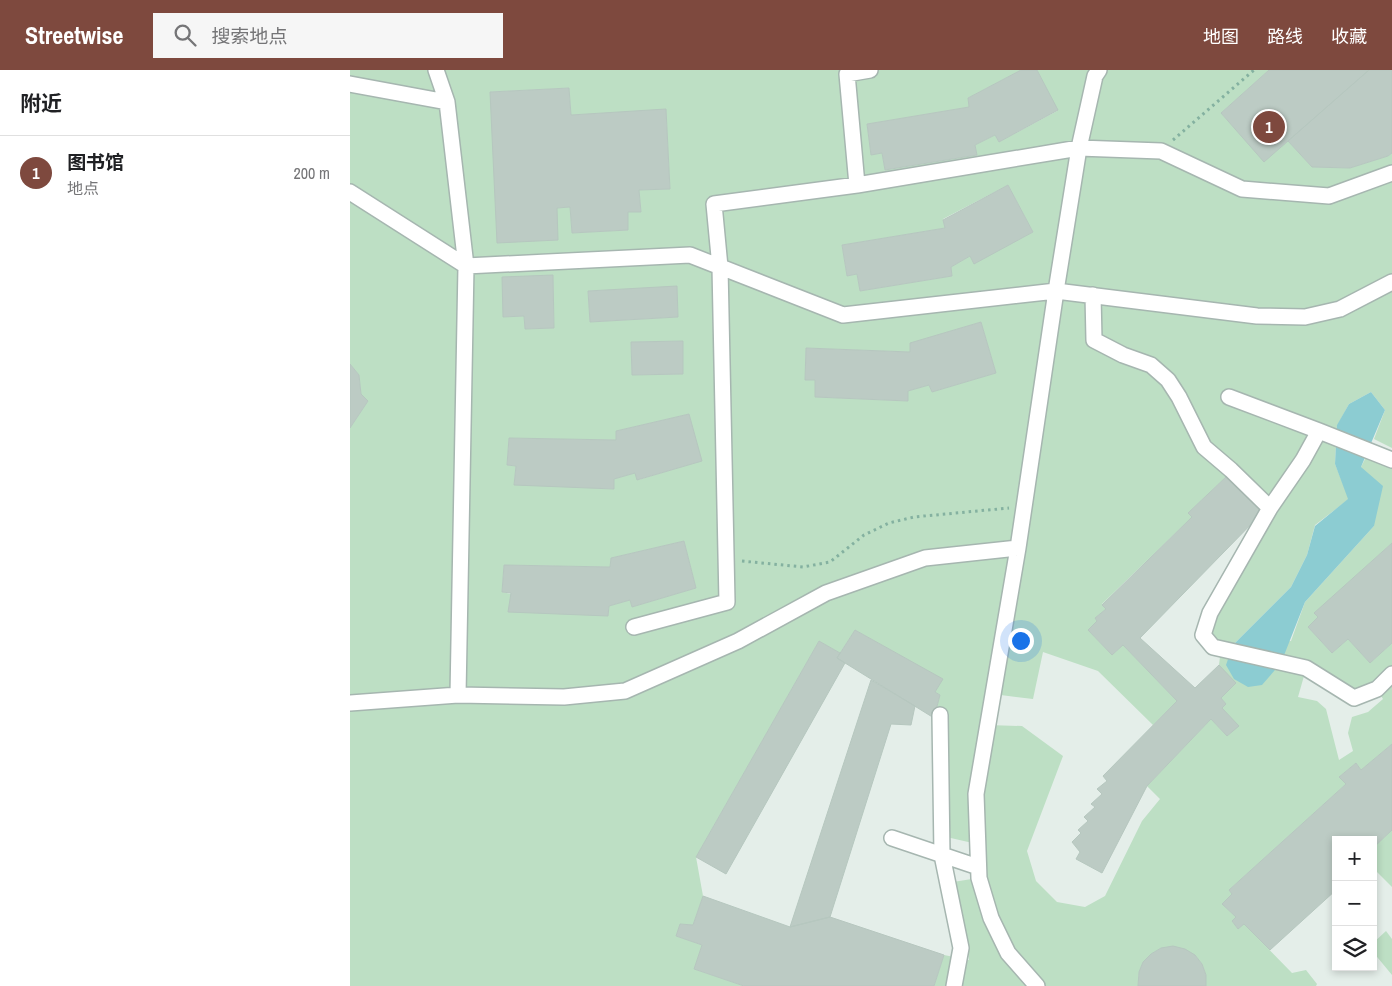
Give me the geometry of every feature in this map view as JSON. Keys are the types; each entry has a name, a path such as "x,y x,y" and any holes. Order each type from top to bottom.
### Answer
{"street":[{"path":"436,70 447,102 466,266 458,695"},
{"path":"857,185 847,74 870,70"},
{"path":"1037,986 1008,953 991,918 979,878 976,794 1018,548 1078,148 1098,70"},
{"path":"350,84 447,102"},
{"path":"634,627 727,602 720,267 714,204 857,185 1078,148 1161,151 1242,189 1329,196 1392,173"},
{"path":"350,192 466,266 690,255 843,315 1056,290 1257,316 1305,317 1340,310 1392,282"},
{"path":"1093,295 1094,340 1124,355 1151,365 1168,380 1179,397 1204,447 1270,508"},
{"path":"1229,397 1392,460"},
{"path":"1320,431 1270,508 1210,612 1203,635 1213,646 1306,668 1354,698 1377,689 1392,674"},
{"path":"350,703 458,695 564,698 625,691 738,641 826,593 925,558 1018,548"},
{"path":"940,715 942,855 962,948 954,986"},
{"path":"892,838 978,867"}],"path":[{"path":"1161,151 1254,70"},
{"path":"726,560 803,567 830,562 864,535 889,523 923,516 1024,507"}],"green space":[{"path":"350,70 1021,70 968,98 969,107 867,124 871,154 882,153 885,170 977,155 975,145 995,135 999,142 1057,111 1037,70 1269,70 1221,113 1264,161 1288,141 1312,167 1350,168 1392,153 1392,448 1374,439 1385,410 1371,392 1349,404 1337,426 1335,464 1349,499 1315,525 1307,555 1291,587 1233,645 1291,641 1305,602 1374,526 1361,467 1369,451 1392,460 1392,543 1315,613 1318,617 1308,627 1332,653 1348,639 1370,663 1392,643 1392,744 1361,770 1356,763 1340,776 1346,784 1229,890 1232,894 1222,904 1236,917 1232,921 1238,929 1244,924 1292,973 1306,970 1317,984 1316,986 1206,986 1206,975 1202,964 1195,955 1161,948 1143,962 1139,972 1138,986 934,986 944,955 969,960 965,927 953,882 978,878 977,844 942,836 934,718 940,695 935,692 942,679 855,630 840,653 819,641 696,857 703,896 693,925 680,924 676,936 702,945 694,969 744,986 350,986 350,428 368,401 361,394 359,375 350,364","holes":["569,88 571,115 666,110 670,189 639,190 641,211 628,212 628,230 572,233 570,207 557,208 490,92","1008,185 1033,232 974,263 970,256 951,267 952,276 860,291 857,274 847,276 842,245 945,228 943,219","553,276 554,328 525,329 524,316 503,317","677,287 678,317 590,322 588,291","981,322 996,373 932,392 929,385 908,391 908,401 815,397 815,380 805,379 806,348 910,352 911,343","683,341 683,374 632,375 631,342","689,414 701,461 638,480 635,473 614,479 613,489 514,484 516,466 507,465 509,438 616,440 616,431","1227,476 1270,508 1203,635 1221,648 1219,665 1221,698 1226,704 1222,708 1238,726 1227,736 1211,719 1147,786 1160,799 1142,821 1105,896 1085,907 1057,902 1036,881 1027,851 1063,756 1022,726 988,725 993,694 1033,699 1043,652 1098,671 1153,725 1177,701 1123,645 1112,655 1088,630 1097,621 1095,618 1106,609 1102,604 1192,517 1188,513","684,541 696,588 632,607 630,600 609,606 608,616 502,592 504,565 610,567 611,558","1306,669 1354,698 1377,689 1383,699 1368,712 1352,717 1348,733 1353,751 1339,760 1326,709 1317,701 1298,697"]},
{"path":"1392,830 1392,887 1377,872 1377,844"},
{"path":"1386,931 1392,939 1392,975 1377,957 1377,939"}],"water":[{"path":"1371,392 1385,410 1361,467 1383,486 1374,526 1305,602 1281,663 1262,685 1248,687 1234,679 1226,665 1233,645 1291,587 1307,555 1315,526 1348,499 1335,464 1337,425 1349,404"}],"building":[{"path":"1021,70 1037,70 1058,110 999,142 995,135 975,145 977,155 885,170 882,153 871,155 867,124 969,107 968,98"},
{"path":"1269,70 1369,70 1264,162 1221,113"},
{"path":"1369,70 1392,70 1392,153 1350,168 1312,167 1288,141"},
{"path":"569,88 571,115 666,109 670,189 639,190 641,212 628,212 628,230 572,233 570,207 557,208 558,240 497,243 490,92"},
{"path":"1008,185 1033,232 974,264 970,256 951,267 952,276 860,291 857,274 847,276 842,245 945,228 943,220"},
{"path":"553,275 554,328 525,329 524,316 503,317 502,277"},
{"path":"677,286 678,317 590,322 588,291"},
{"path":"981,322 996,373 932,392 929,385 908,391 908,401 815,397 815,380 805,380 806,348 910,352 910,343"},
{"path":"683,341 683,374 632,375 631,342"},
{"path":"350,364 359,375 361,394 368,401 350,428"},
{"path":"689,414 702,461 637,480 635,473 614,479 614,489 514,485 516,466 507,465 509,438 616,440 616,431"},
{"path":"1227,476 1264,511 1140,638 1195,688 1219,665 1236,683 1221,698 1226,704 1222,708 1239,726 1227,736 1211,719 1147,786 1102,873 1076,859 1080,852 1072,842 1081,833 1078,830 1088,821 1084,817 1095,807 1091,804 1102,794 1097,789 1107,781 1103,776 1177,701 1123,645 1112,655 1088,630 1097,621 1095,618 1106,609 1102,605 1192,517 1188,513"},
{"path":"684,541 696,588 632,607 630,600 609,606 608,616 508,612 511,593 502,592 504,565 610,567 611,558"},
{"path":"1392,543 1392,643 1370,663 1348,639 1332,653 1308,627 1318,617 1314,613"},
{"path":"855,630 943,679 935,692 940,695 934,718 837,658"},
{"path":"819,641 840,653 837,658 845,663 726,874 696,857"},
{"path":"871,680 915,706 911,725 891,724 830,917 790,927"},
{"path":"1392,744 1392,830 1377,844 1377,836 1332,836 1332,894 1270,950 1244,924 1238,929 1232,921 1236,917 1222,904 1232,894 1229,890 1346,784 1339,777 1356,763 1361,770"},
{"path":"703,896 790,927 830,917 944,955 934,986 744,986 694,969 702,945 676,936 680,924 693,925"},
{"path":"1173,946 1185,949 1195,955 1202,964 1206,975 1206,986 1138,986 1139,972 1143,962 1161,948"}],"place":[{"name":"图书馆","path":"1269,127"}]}
